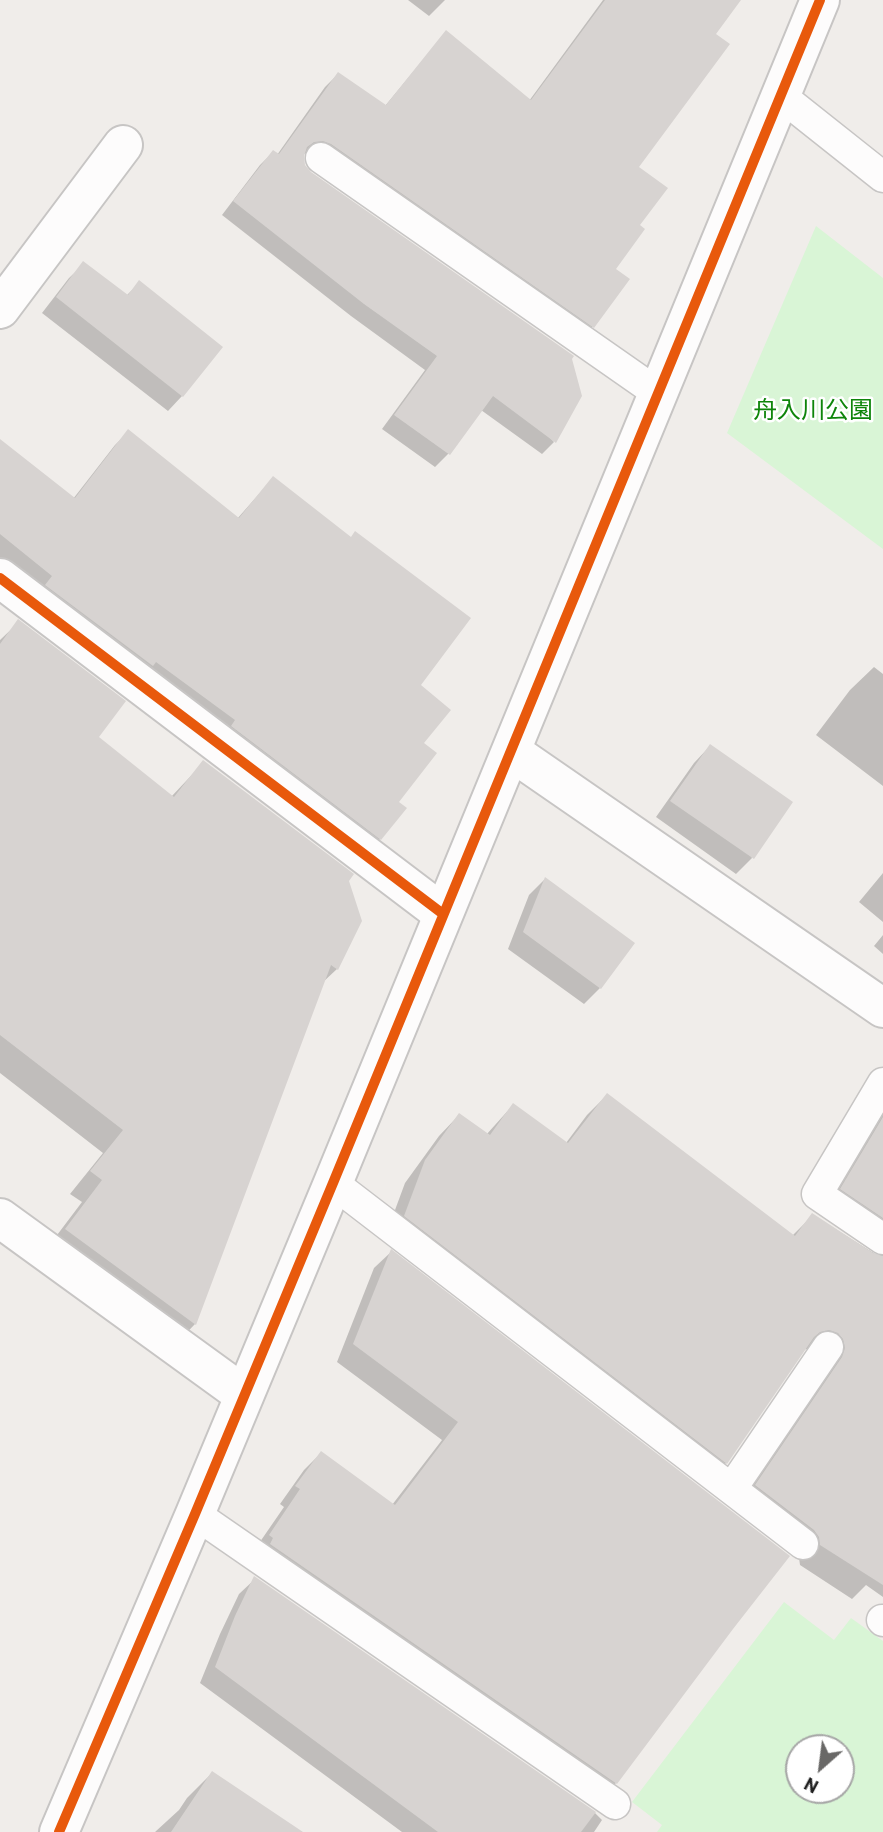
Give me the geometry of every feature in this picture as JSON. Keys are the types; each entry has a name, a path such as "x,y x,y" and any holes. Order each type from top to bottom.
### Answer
{"street":[{"path":"58,1832 333,1183 820,0"},
{"path":"0,309 123,145"},
{"path":"0,578 443,914"},
{"path":"512,752 883,1009"},
{"path":"0,1218 244,1395"}],"lane":[{"path":"781,96 883,177"},
{"path":"321,159 659,394"},
{"path":"883,1083 817,1194 883,1239"},
{"path":"333,1183 803,1544"},
{"path":"732,1488 828,1347"},
{"path":"195,1514 615,1804"}],"green space":[{"name":"舟入川公園","path":"816,226 883,278 883,549 727,433"},
{"path":"784,1602 834,1640 851,1618 883,1641 883,1832 657,1832 662,1825 632,1802"}],"building":[{"path":"605,0 741,0 716,34 730,44 639,167 668,188 640,225 645,229 616,269 630,279 594,328 331,144 314,142 307,147 305,165 311,172 574,356 572,359 582,396 556,443 493,396 450,455 394,415 437,356 364,304 233,201 273,150 279,154 338,72 386,105 446,30 531,100"},
{"path":"83,261 128,295 139,280 223,347 183,397 56,297"},
{"path":"128,429 239,518 273,476 351,537 355,531 471,618 421,685 451,710 424,743 437,753 399,802 407,808 381,840 231,726 235,720 156,662 153,666 45,585 52,576 0,534 0,439 75,498"},
{"path":"18,619 126,701 99,737 174,797 203,760 354,874 349,881 362,921 338,970 331,965 196,1325 65,1229 102,1180 90,1171 123,1130 0,1035 0,644"},
{"path":"710,744 793,802 754,859 670,801"},
{"path":"545,877 635,943 601,989 523,932"},
{"path":"607,1093 795,1236 812,1213 873,1253 883,1256 883,1585 820,1545 814,1530 755,1485 842,1357 845,1348 838,1333 829,1330 814,1337 727,1464 404,1216 425,1160 459,1113 490,1135 513,1103 568,1143"},
{"path":"883,1117 883,1218 840,1189"},
{"path":"391,1249 790,1556 617,1784 270,1544 273,1538 269,1535 300,1489 295,1486 321,1451 395,1505 458,1422 353,1344"},
{"path":"254,1576 596,1812 581,1832 438,1832 215,1667"},
{"path":"212,1771 303,1832 171,1832"}],"cycle path":[{"path":"59,1832 333,1183 820,0"},
{"path":"0,578 443,914"}]}
